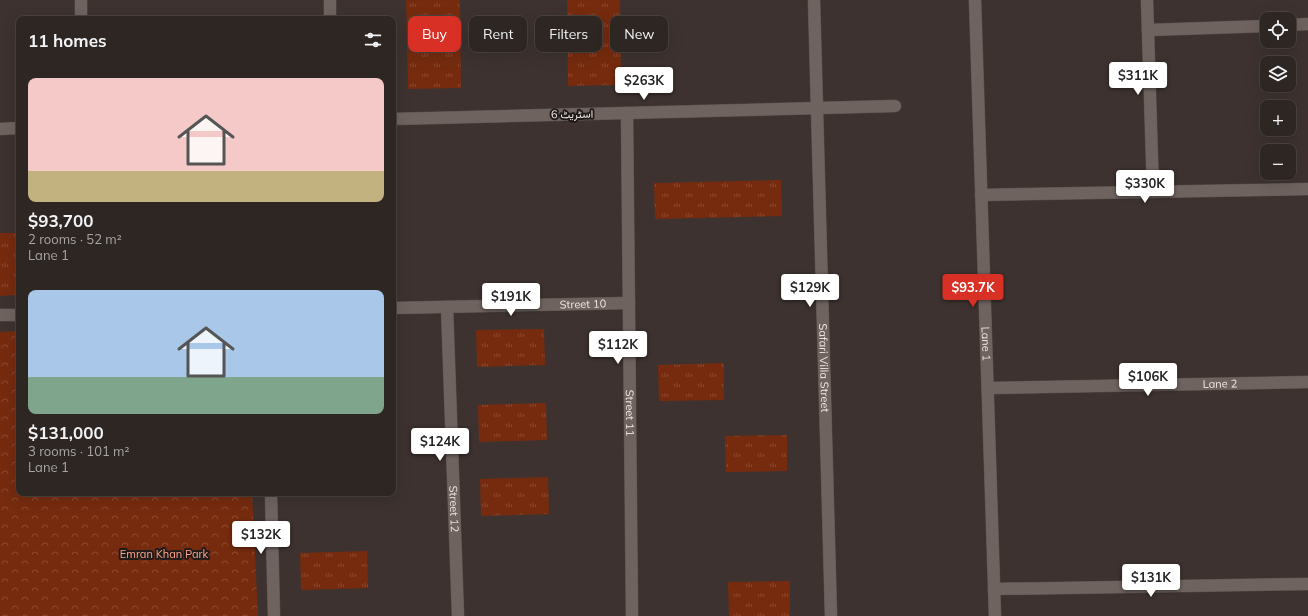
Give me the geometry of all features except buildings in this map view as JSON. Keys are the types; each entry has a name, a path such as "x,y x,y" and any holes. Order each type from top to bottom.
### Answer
{"street":[{"path":"81,0 81,16"},
{"path":"330,0 330,16"},
{"name":"Safari Villa Street","path":"814,0 831,616"},
{"name":"Lane 1","path":"976,0 995,616"},
{"path":"1147,0 1153,192"},
{"path":"1296,25 1308,24"},
{"path":"1148,30 1260,26"},
{"name":"اسٹریٹ 6","path":"396,119 895,106"},
{"name":"Street 11","path":"627,113 632,616"},
{"path":"0,128 16,128"},
{"path":"981,195 1308,189"},
{"name":"Street 10","path":"396,308 629,303"},
{"name":"Street 12","path":"446,307 458,616"},
{"path":"0,315 16,314"},
{"name":"Lane 2","path":"988,388 1308,382"},
{"path":"271,496 274,616"},
{"path":"994,589 1308,584"}],"green space":[{"path":"406,0 460,0 460,16 408,16 408,52 461,52 461,88 408,89"},
{"path":"567,0 620,0 620,16 610,16 610,52 621,52 621,85 568,86 568,52 602,52 602,16 567,16"},
{"path":"781,180 782,216 655,219 654,183"},
{"path":"0,233 15,233 16,295 0,296"},
{"path":"544,329 545,365 477,367 476,330"},
{"name":"Emran Khan Park","path":"16,331 16,496 252,496 258,616 0,616 0,332"},
{"path":"724,363 724,400 659,401 658,365"},
{"path":"546,403 547,440 479,442 478,405"},
{"path":"787,435 787,471 726,472 725,436"},
{"path":"548,477 549,514 481,516 480,479"},
{"path":"367,551 368,588 301,590 300,553"},
{"path":"790,581 790,616 729,616 728,582"}]}
